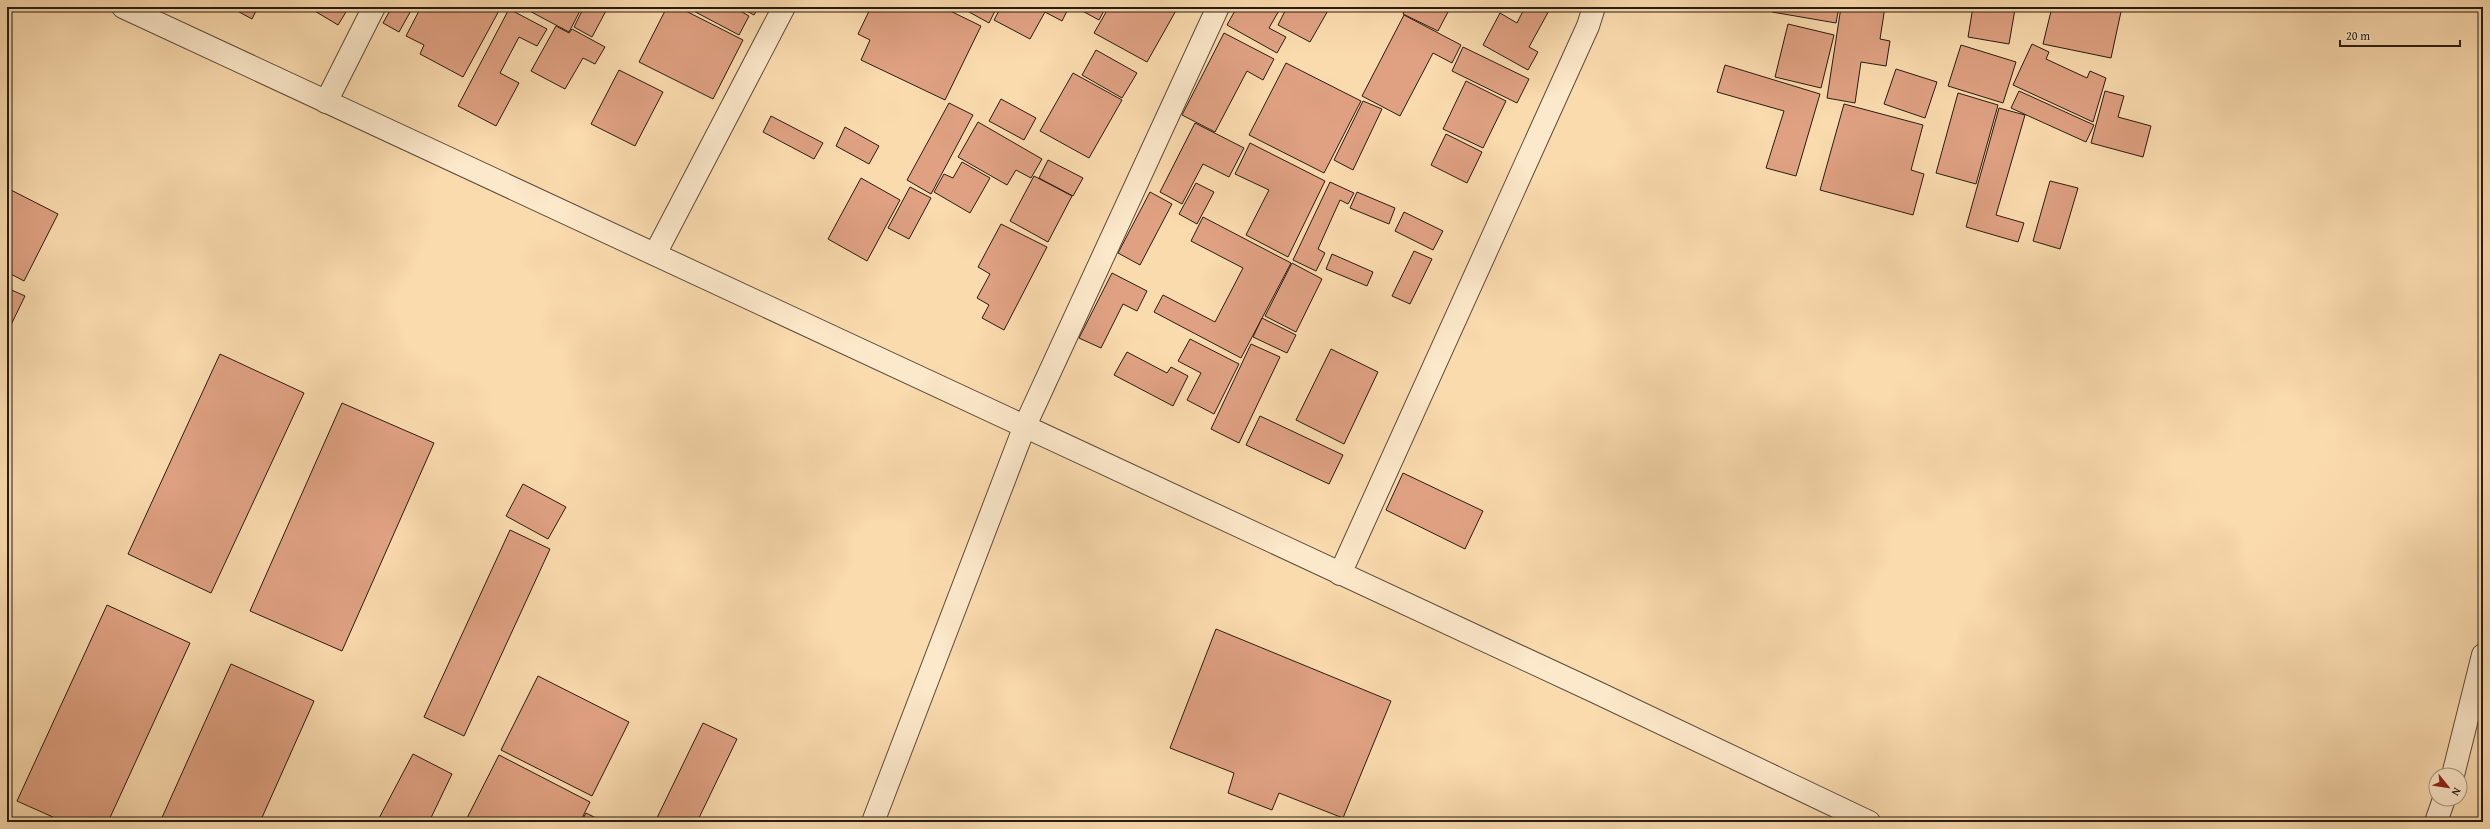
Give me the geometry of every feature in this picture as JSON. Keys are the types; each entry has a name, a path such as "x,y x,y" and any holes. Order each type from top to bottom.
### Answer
{"street":[{"path":"123,7 655,254 1024,428 1340,574 1869,822"},
{"path":"326,102 374,7"},
{"path":"655,254 784,7"},
{"path":"873,822 1024,428 1218,7"},
{"path":"1340,574 1588,26 1594,7"},
{"path":"2455,767 2483,655"},
{"path":"2436,822 2441,807"}],"building":[{"path":"230,7 258,7 252,19"},
{"path":"302,7 312,7 309,11"},
{"path":"315,7 349,7 338,25 313,10"},
{"path":"392,7 413,7 399,32 383,23"},
{"path":"421,7 501,7 463,77 420,54 424,45 406,36"},
{"path":"522,7 582,7 569,32"},
{"path":"584,7 608,7 592,37 574,27"},
{"path":"667,7 678,7 743,40 713,99 639,62"},
{"path":"686,7 733,7 749,16 739,35"},
{"path":"739,7 759,7 754,15"},
{"path":"871,7 942,7 981,26 945,100 861,60 870,40 858,34"},
{"path":"960,7 997,7 989,23"},
{"path":"1001,7 1069,7 1062,21 1045,12 1030,39 994,20"},
{"path":"1075,7 1106,7 1099,20"},
{"path":"1109,7 1178,7 1147,62 1094,33"},
{"path":"1237,7 1281,7 1269,28 1286,37 1277,53 1227,25"},
{"path":"1287,7 1330,7 1310,42 1278,25"},
{"path":"1406,7 1438,7 1448,12 1438,31 1403,14"},
{"path":"1525,7 1551,7 1529,47 1538,52 1528,70 1483,45 1500,13 1517,23"},
{"path":"1743,7 1764,7 1763,11"},
{"path":"1773,7 1839,7 1836,23 1772,12"},
{"path":"1841,7 1885,7 1880,39 1890,41 1886,66 1861,62 1855,103 1827,98"},
{"path":"1973,7 2015,9 2009,44 1968,37"},
{"path":"2052,7 2122,7 2111,58 2043,44"},
{"path":"509,9 547,29 537,46 519,37 500,73 519,83 496,126 458,106"},
{"path":"1404,15 1461,45 1452,63 1433,53 1400,116 1362,96"},
{"path":"1788,24 1834,35 1821,88 1775,77"},
{"path":"556,26 569,33 572,29 605,47 595,64 583,58 565,89 531,71"},
{"path":"1224,33 1274,59 1263,80 1247,71 1215,132 1182,115"},
{"path":"2032,44 2049,52 2046,59 2087,78 2090,71 2106,78 2093,122 2013,85"},
{"path":"1961,45 2016,62 2003,103 1948,86"},
{"path":"1463,47 1529,79 1517,103 1452,71"},
{"path":"1096,50 1137,73 1122,98 1082,75"},
{"path":"1286,63 1361,101 1324,173 1249,135"},
{"path":"1725,65 1820,94 1796,176 1766,168 1784,111 1717,92"},
{"path":"1896,69 1937,82 1925,118 1884,104"},
{"path":"619,70 663,92 635,146 591,124"},
{"path":"1073,73 1122,100 1089,158 1040,131"},
{"path":"1466,81 1506,101 1483,148 1443,129"},
{"path":"2019,91 2094,125 2086,142 2011,108"},
{"path":"2105,91 2124,96 2118,117 2151,126 2143,157 2091,143"},
{"path":"1958,93 1998,105 1976,184 1936,173"},
{"path":"1001,99 1036,118 1024,140 989,121"},
{"path":"1363,101 1382,109 1353,170 1334,160"},
{"path":"949,103 973,115 931,194 907,180"},
{"path":"1844,104 1923,125 1911,170 1924,174 1913,215 1820,190"},
{"path":"1999,108 2025,115 1996,215 2024,223 2018,242 1966,227"},
{"path":"771,116 823,143 814,159 763,132"},
{"path":"978,122 1042,159 1031,178 1016,170 1007,185 958,157"},
{"path":"1195,123 1244,148 1229,177 1203,164 1182,204 1160,192"},
{"path":"845,127 879,146 869,164 836,146"},
{"path":"1446,134 1482,152 1467,183 1431,165"},
{"path":"1250,143 1325,181 1288,257 1246,235 1269,190 1235,174"},
{"path":"1048,160 1083,178 1073,196 1039,178"},
{"path":"962,162 990,178 970,213 934,192 944,174 953,178"},
{"path":"1034,176 1072,196 1048,242 1010,221"},
{"path":"861,178 900,200 867,261 828,239"},
{"path":"2050,181 2078,188 2060,249 2033,241"},
{"path":"1330,182 1354,193 1348,204 1340,200 1318,249 1325,253 1316,271 1293,260"},
{"path":"1196,183 1214,192 1197,224 1179,214"},
{"path":"910,187 931,198 909,239 888,228"},
{"path":"7,188 58,214 24,281 7,272"},
{"path":"1150,192 1172,204 1140,265 1118,253"},
{"path":"1357,192 1395,208 1389,224 1350,208"},
{"path":"1404,212 1443,231 1433,250 1395,231"},
{"path":"1203,217 1291,263 1241,358 1154,312 1163,295 1215,322 1243,268 1191,241"},
{"path":"1001,224 1047,247 1004,330 982,318 989,305 977,298 990,274 978,267"},
{"path":"1414,251 1432,259 1410,304 1392,296"},
{"path":"1332,254 1373,272 1367,286 1326,269"},
{"path":"1292,263 1322,279 1296,332 1265,316"},
{"path":"1112,273 1147,291 1137,311 1123,304 1101,348 1079,338"},
{"path":"7,288 25,296 7,333"},
{"path":"1262,318 1296,335 1287,353 1253,337"},
{"path":"1190,339 1239,364 1214,414 1187,400 1201,373 1178,361"},
{"path":"1251,344 1280,357 1239,443 1211,429"},
{"path":"1331,349 1378,372 1344,444 1296,420"},
{"path":"1127,352 1167,373 1171,367 1188,376 1173,406 1114,375"},
{"path":"220,354 304,393 211,593 128,554"},
{"path":"342,403 434,443 342,651 250,611"},
{"path":"1260,416 1343,455 1329,484 1246,445"},
{"path":"1403,473 1483,511 1465,549 1386,510"},
{"path":"523,484 566,507 548,539 506,516"},
{"path":"510,530 550,549 464,736 424,717"},
{"path":"107,605 190,643 108,822 64,822 17,801"},
{"path":"1216,629 1391,701 1343,818 1279,793 1272,810 1228,793 1234,773 1170,748"},
{"path":"231,664 314,701 260,822 160,822"},
{"path":"538,676 629,722 592,796 501,750"},
{"path":"703,723 737,739 697,822 655,822"},
{"path":"413,754 452,774 429,822 377,822"},
{"path":"499,755 590,802 580,822 465,822"},
{"path":"2483,796 2483,821 2478,820"},
{"path":"586,813 604,822 581,822"}]}
